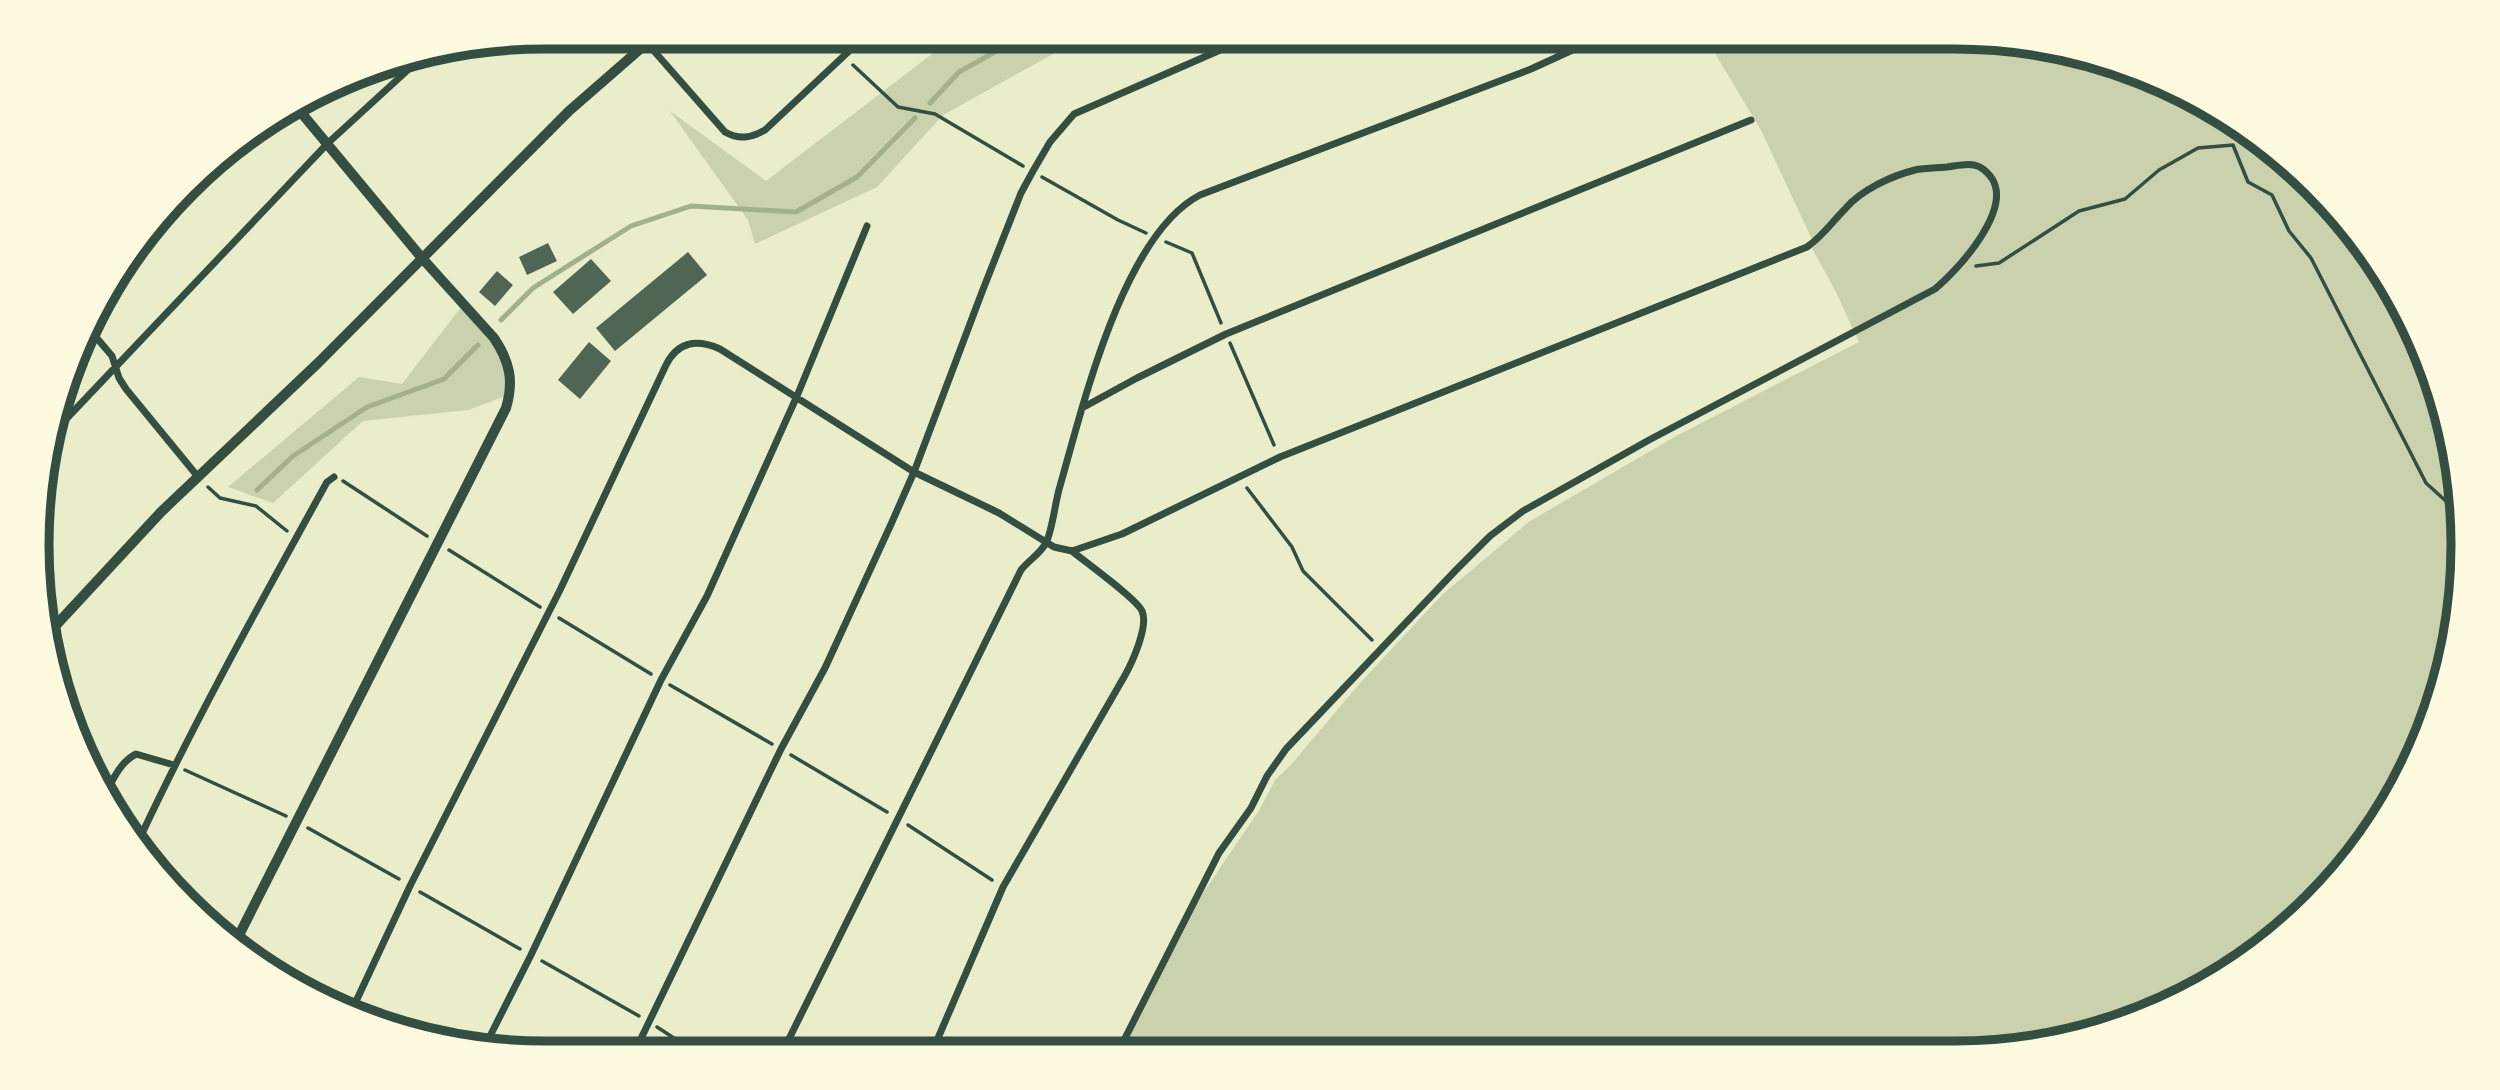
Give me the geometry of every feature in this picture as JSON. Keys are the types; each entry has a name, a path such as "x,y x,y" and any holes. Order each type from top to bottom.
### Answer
{"street":[{"path":"56,625 134,541 318,363 569,111 637,49"},
{"path":"656,49 725,132 747,138 765,130 851,49"},
{"path":"640,1041 781,749 825,668 914,472 1021,194 1050,142 1074,114 1223,49"},
{"path":"788,1041 1021,570 1046,543 1082,408 1113,319 1144,251 1154,236 1183,205 1200,195 1531,69 1575,49"},
{"path":"65,420 328,143 410,68"},
{"path":"238,935 506,408 512,381 504,353 495,338 421,257 302,113"},
{"path":"1082,408 1226,334 1751,120"},
{"path":"1072,551 1122,534 1280,457 1807,247 1819,239 1846,207 1886,181 1915,170 1974,165 1989,175 1997,192 1995,211 1962,264 1935,289 1661,434 1523,511 1490,536 1286,749 1267,776 1251,808 1219,853 1124,1041"},
{"path":"489,1038 661,680 707,596 797,396 867,226"},
{"path":"96,336 106,346 126,389 199,478"},
{"path":"356,1003 410,886 548,612 670,358 688,343 708,344 797,396 914,472 999,513 1046,543 1072,551 1137,604 1144,619 1132,662 1003,887 937,1041"},
{"path":"142,834 174,765 296,538 327,482 334,477"},
{"path":"111,785 122,766 136,754 174,765"}],"path":[{"path":"844,56 898,107 935,114 1118,220 1192,253 1280,457"},
{"path":"1962,264 1972,266 1999,263 2080,211 2125,199 2159,170 2198,148 2233,145 2248,182 2272,195 2289,231 2311,258 2426,483 2449,504"},
{"path":"334,477 548,612"},
{"path":"199,478 219,498 256,506 296,538"},
{"path":"1240,478 1292,547 1303,571 1380,648"},
{"path":"174,765 295,820 678,1041"}],"green space":[{"path":"938,49 1062,49 943,115 877,187 755,244 748,220 670,111 766,181"},
{"path":"1712,49 1955,49 2020,53 2052,59 2114,75 2203,115 2257,151 2282,172 2306,194 2349,243 2385,297 2425,386 2447,480 2451,545 2447,610 2425,704 2385,793 2349,847 2306,896 2282,918 2257,939 2203,975 2114,1015 2020,1037 1955,1041 1124,1041 1191,911 1260,809 1275,780 1443,594 1530,521 1678,435 1859,342 1812,248 1815,246 1761,130"},
{"path":"465,302 498,353 514,393 468,410 363,421 273,503 228,487 359,377 402,384"}],"building":[{"path":"548,243 557,261 527,275 519,257"},
{"path":"688,252 707,275 615,351 596,328"},
{"path":"591,259 611,281 573,314 553,292"},
{"path":"497,271 513,285 495,306 479,292"},
{"path":"589,342 611,361 580,399 558,380"}],"waterway":[{"path":"930,103 959,72 1000,49"},
{"path":"501,320 533,288 631,226 691,206 796,212 857,177 915,118"},
{"path":"257,490 293,456 367,407 444,379 478,345"}]}
